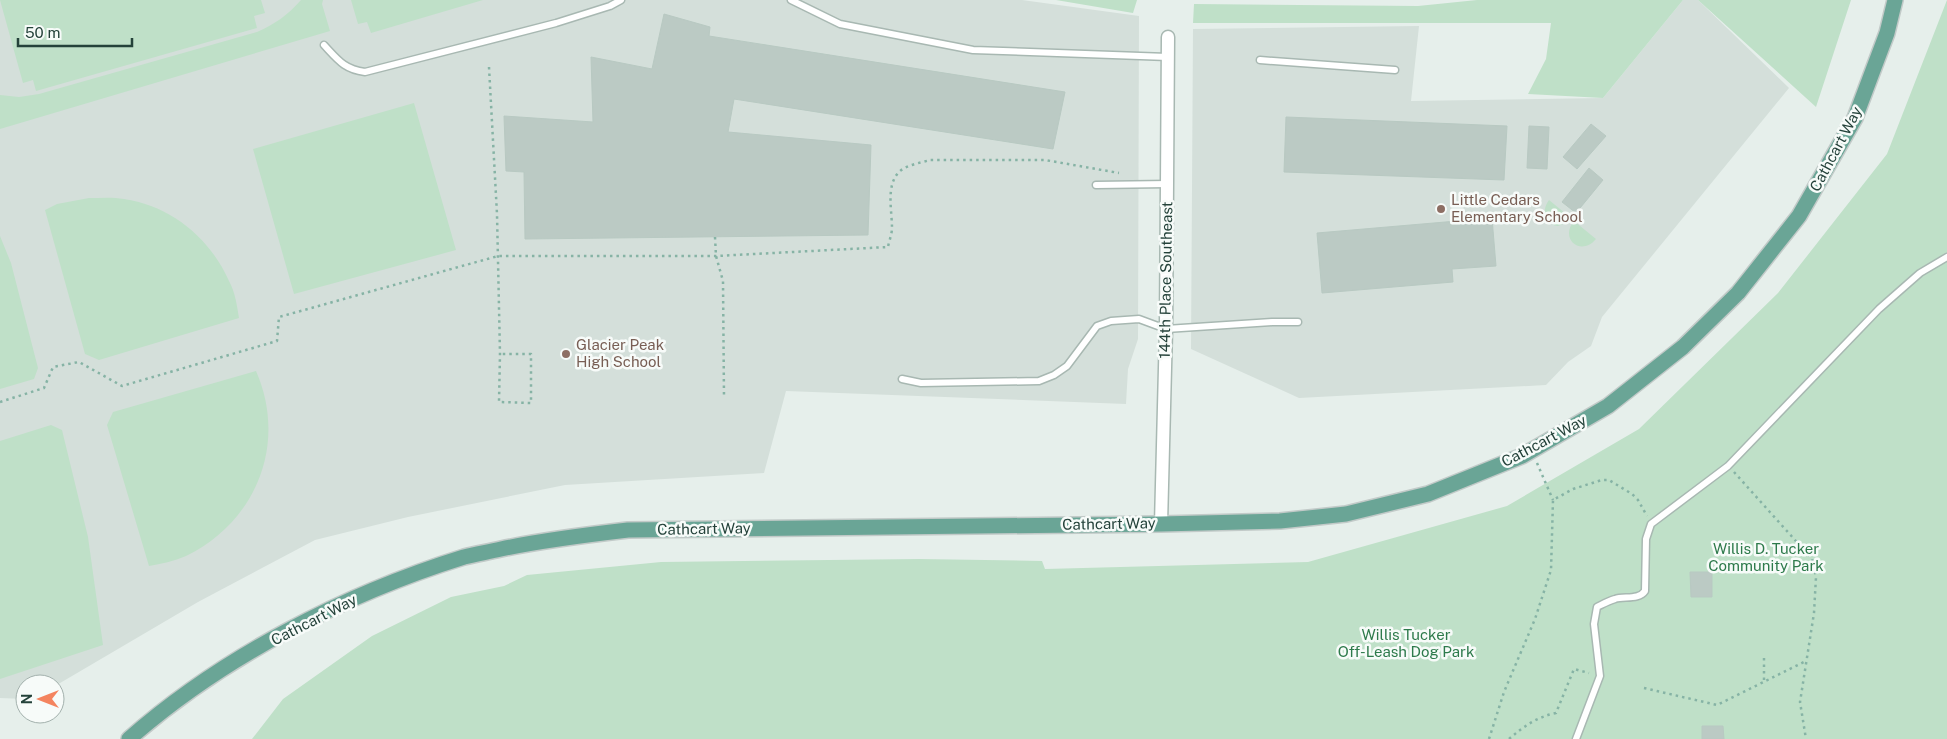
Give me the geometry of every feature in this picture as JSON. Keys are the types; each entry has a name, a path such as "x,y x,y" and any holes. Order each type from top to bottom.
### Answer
{"main road":[{"name":"Cathcart Way","path":"129,739 158,714 229,666 303,622 384,586 465,557 541,541 628,530 1280,521 1346,514 1428,494 1522,456 1608,406 1683,347 1738,293 1799,216 1855,118 1888,33 1895,0"}],"street":[{"name":"144th Place Southeast","path":"1161,524 1166,329 1168,37"}],"lane":[{"path":"324,45 342,64 352,70 365,72 556,23 610,6 621,0"},
{"path":"791,0 840,24 973,50 1168,57"},
{"path":"1260,60 1395,70"},
{"path":"1096,185 1168,184"},
{"path":"1576,739 1600,676 1594,624 1597,607 1607,601 1643,594 1645,591 1646,539 1651,524 1728,466 1879,309 1920,273 1947,257"},
{"path":"902,379 920,383 1039,381 1054,375 1067,366 1097,326 1111,320 1139,319 1166,329 1298,322"}],"path":[{"path":"489,67 498,256 499,402 530,403 530,354 500,354"},
{"path":"0,402 44,388 53,368 79,362 122,386 268,344 277,341 278,317 498,256 716,256 888,247 892,229 890,210 891,189 898,174 912,165 930,160 1045,160 1122,173"},
{"path":"715,237 716,256 723,280 724,396"},
{"path":"1489,739 1516,660 1536,619 1551,570 1554,500 1532,450"},
{"path":"1728,466 1812,559 1816,577 1814,613 1800,702 1806,739"},
{"path":"1554,500 1573,489 1602,480 1609,480 1632,494 1638,500 1651,524"},
{"path":"1764,658 1764,681"},
{"path":"1644,688 1717,705 1806,660"},
{"path":"1509,739 1530,722 1556,713 1574,668 1600,676"}],"shaded area":[{"name":"Glacier Peak High School","path":"0,0 1022,0 1139,16 1138,339 1128,369 1126,404 786,391 764,473 565,485 408,517 315,540 198,602 65,680 65,674 15,674 15,699 0,698"},
{"name":"Little Cedars Elementary School","path":"1683,0 1698,0 1789,88 1602,317 1591,346 1568,362 1546,385 1299,398 1191,349 1193,29 1419,26 1411,101 1603,98"}],"green space":[{"path":"0,0 261,0 265,13 254,16 257,28 36,91 33,80 23,83"},
{"path":"301,0 323,0 322,4 330,31 0,129 0,95 19,97 39,94 257,32 281,19"},
{"path":"351,0 483,0 371,33 367,22 358,24"},
{"path":"1056,0 1137,0 1133,13"},
{"path":"1477,0 1683,0 1603,98 1528,94 1546,59 1551,23 1193,23 1194,4 1418,6"},
{"path":"1698,0 1851,0 1816,107"},
{"name":"Willis D. Tucker Community Park","path":"1947,0 1947,739 252,739 283,699 372,636 451,597 504,586 527,575 661,562 919,559 1042,561 1045,569 1308,562 1507,506 1639,429 1778,293 1887,154"},
{"path":"414,103 456,250 294,294 253,149"},
{"path":"89,198 120,198 141,203 158,209 187,227 200,238 221,265 233,290 239,318 99,360 85,354 45,210 57,204"},
{"path":"1549,200 1571,218 1568,222 1558,226 1553,225 1547,220 1545,208"},
{"path":"1574,221 1596,239 1584,246 1578,246 1574,243 1570,239 1569,234"},
{"path":"0,236 11,263 38,368 34,379 0,389"},
{"path":"256,371 265,399 268,426 266,453 259,478 247,502 231,523 210,541 186,556 149,566 107,425 113,412"},
{"path":"51,425 62,430 88,537 103,645 0,679 0,441"}],"building":[{"path":"664,14 710,27 709,36 1065,92 1053,149 734,99 728,132 871,145 868,235 525,239 524,172 506,171 504,116 593,122 591,57 652,69"},
{"path":"1286,117 1507,126 1504,180 1284,172"},
{"path":"1591,124 1606,136 1577,169 1563,157"},
{"path":"1529,126 1549,127 1547,169 1527,168"},
{"path":"1589,168 1603,180 1576,213 1562,202"},
{"path":"1492,218 1496,266 1452,269 1453,282 1322,293 1317,233"},
{"path":"1690,572 1712,572 1712,597 1691,597"},
{"path":"1702,726 1723,726 1724,739 1702,739"}],"place":[{"name":"Little Cedars Elementary School","path":"1441,209"},
{"name":"Glacier Peak High School","path":"566,354"}],"park label":[{"name":"Willis Tucker Off-Leash Dog Park","path":"1406,644"}]}
